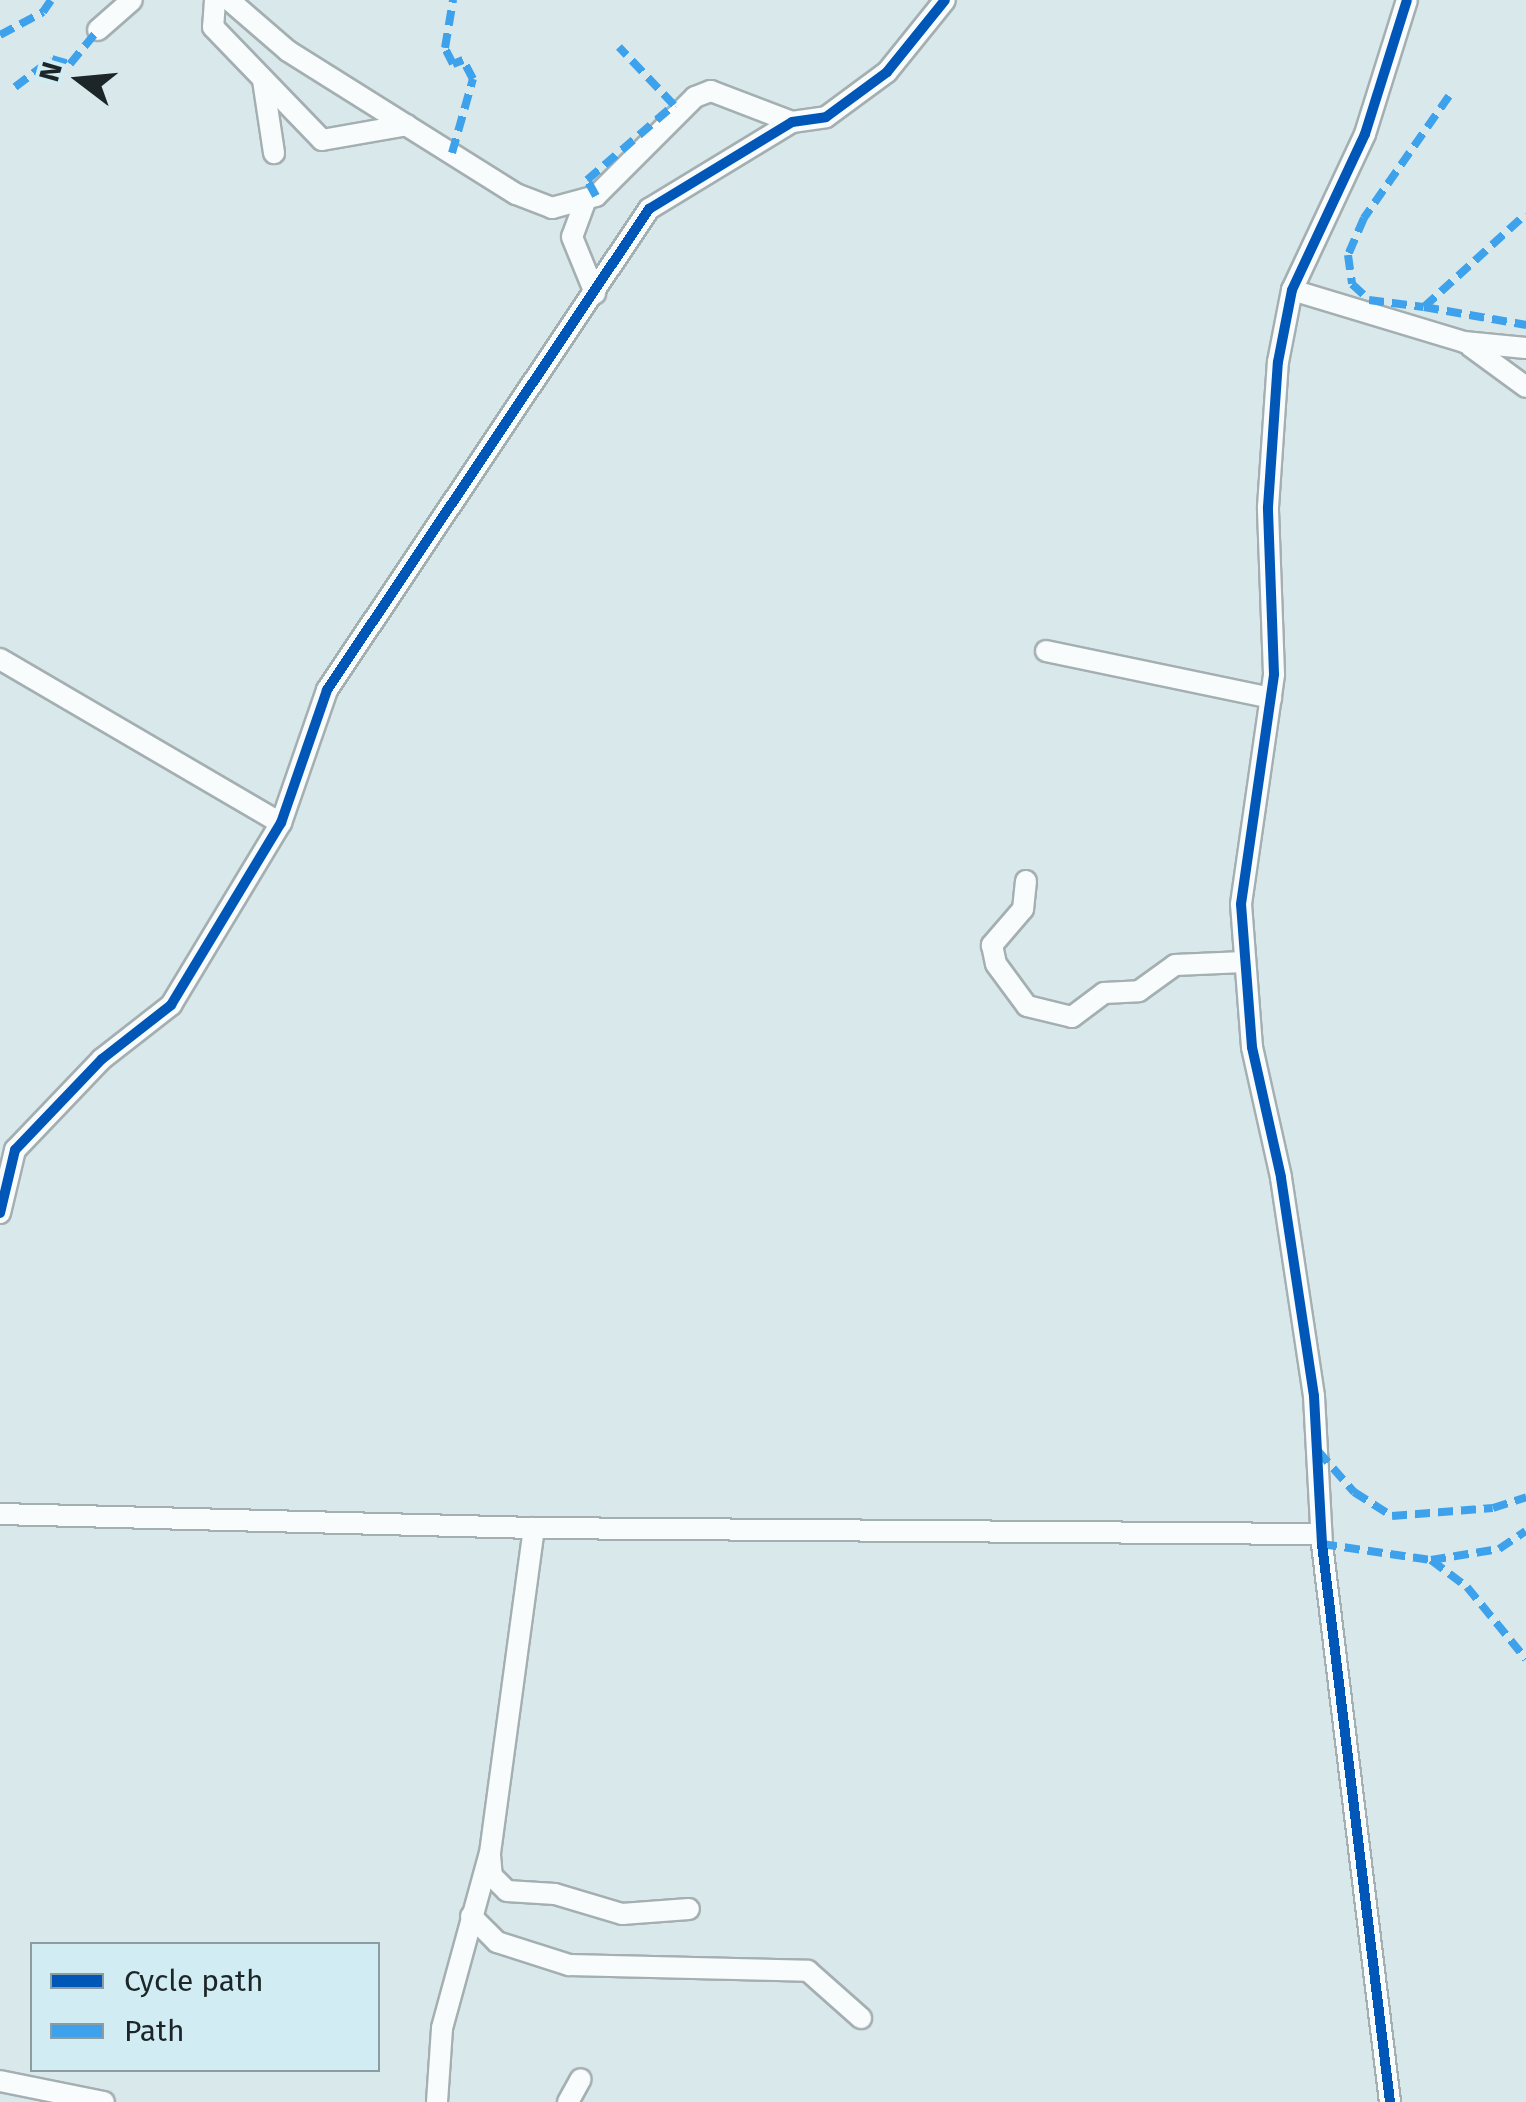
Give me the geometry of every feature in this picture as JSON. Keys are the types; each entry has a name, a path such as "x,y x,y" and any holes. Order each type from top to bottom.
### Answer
{"street":[{"path":"98,30 132,0"},
{"path":"215,0 212,27 322,140 407,126"},
{"path":"229,0 288,51 534,201 552,208 586,200"},
{"path":"0,1213 8,1145 102,1059 171,1005 281,824 327,690 649,209 792,122 826,117 887,72 944,0"},
{"path":"1390,2102 1321,1534 1305,1325 1280,1177 1265,1127 1244,962 1242,904 1271,698 1270,455 1278,362 1292,290 1365,134 1408,0"},
{"path":"264,80 274,154"},
{"path":"594,293 572,237 586,200 696,97 711,91 792,122"},
{"path":"1292,290 1464,342 1526,348"},
{"path":"1464,342 1526,387"},
{"path":"1046,651 1271,698"},
{"path":"0,658 281,824"},
{"path":"1026,881 1023,910 992,945 996,964 1027,1006 1072,1017 1104,993 1139,992 1174,965 1244,962"},
{"path":"0,1514 534,1528 1321,1534"},
{"path":"437,2102 442,2028 490,1853 534,1528"},
{"path":"490,1853 492,1876 506,1891 554,1894 622,1914 689,1909"},
{"path":"470,1916 497,1942 569,1965 808,1972 862,2018"},
{"path":"568,2102 582,2079"},
{"path":"0,2080 104,2102"}],"marked path":[{"path":"0,35 43,12 51,0"},
{"path":"452,153 473,79 463,60 453,64 445,48 453,0"},
{"path":"15,87 52,59 70,64 98,30"},
{"path":"596,196 587,180 674,105 619,47"},
{"path":"1449,96 1364,218 1348,255 1352,284 1369,300 1424,307 1526,214"},
{"path":"1424,307 1526,325"},
{"path":"1318,1451 1354,1492 1392,1516 1493,1508 1526,1497"},
{"path":"1431,1560 1499,1549 1526,1531"},
{"path":"1322,1544 1431,1560 1467,1587 1526,1659"}],"cycle path":[{"path":"0,1213 15,1150 102,1059 171,1005 281,823 327,690 649,209 792,122 826,117 887,72 945,0"},
{"path":"1390,2102 1322,1544 1314,1396 1281,1177 1252,1047 1241,904 1274,674 1268,507 1278,362 1292,290 1365,134 1407,0"}]}
